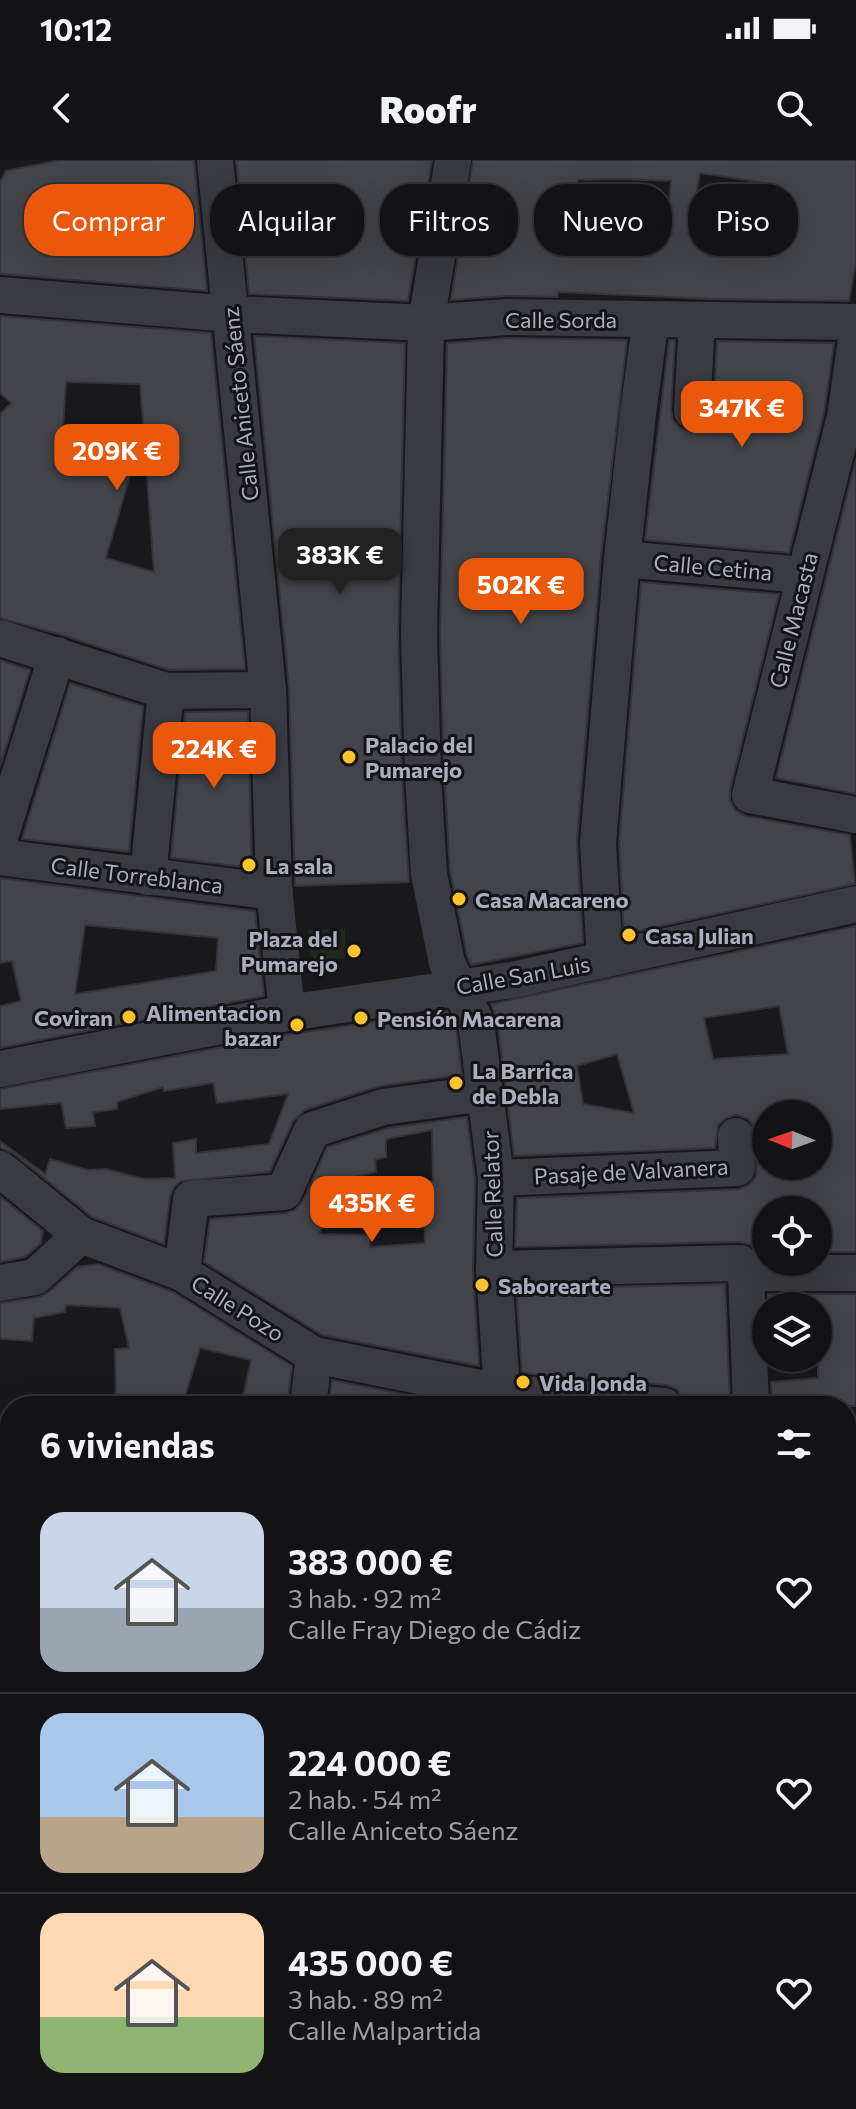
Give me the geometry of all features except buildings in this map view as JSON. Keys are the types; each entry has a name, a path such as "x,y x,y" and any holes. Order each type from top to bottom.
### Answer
{"street":[{"name":"Calle Aniceto Sáenz","path":"215,160 268,690 274,890 287,1013"},
{"name":"Calle Relator","path":"453,160 426,323 419,634 423,775 429,874 447,963 476,1022 496,1178 494,1269 501,1396"},
{"name":"Calle Sorda","path":"0,295 231,314 426,323 507,317 856,322"},
{"path":"605,959 598,843 622,559 651,319"},
{"path":"692,411 697,320"},
{"name":"Calle Macasta","path":"856,340 845,417 750,795 856,815"},
{"name":"Calle Cetina","path":"622,559 803,575"},
{"path":"0,638 166,691 268,690"},
{"path":"0,837 57,655"},
{"path":"148,877 166,691"},
{"name":"Calle Torreblanca","path":"0,857 274,890"},
{"name":"Calle San Luis","path":"0,1069 287,1013 512,980 856,904"},
{"path":"182,1273 191,1199 284,1192 312,1130 383,1107 485,1093"},
{"name":"Pasaje de Valvanera","path":"496,1178 737,1168 736,1136"},
{"name":"Calle Pozo","path":"0,1169 81,1235 182,1273 314,1355 488,1396"},
{"path":"0,1283 35,1277 81,1235"},
{"path":"494,1269 740,1263 746,1273 751,1396"},
{"path":"746,1273 856,1273"},
{"path":"309,1396 314,1355"}],"shaded area":[{"path":"345,929 345,959 316,961 310,954 308,930"}],"place":[{"name":"Palacio del Pumarejo","path":"349,757"},
{"name":"La sala","path":"249,865"},
{"name":"Casa Macareno","path":"459,899"},
{"name":"Casa Julian","path":"629,935"},
{"name":"Plaza del Pumarejo","path":"354,951"},
{"name":"Coviran","path":"129,1017"},
{"name":"Pensión Macarena","path":"361,1018"},
{"name":"Alimentacion bazar","path":"297,1025"},
{"name":"La Barrica de Debla","path":"456,1083"},
{"name":"Saborearte","path":"482,1285"},
{"name":"Vida Jonda","path":"523,1382"}]}
